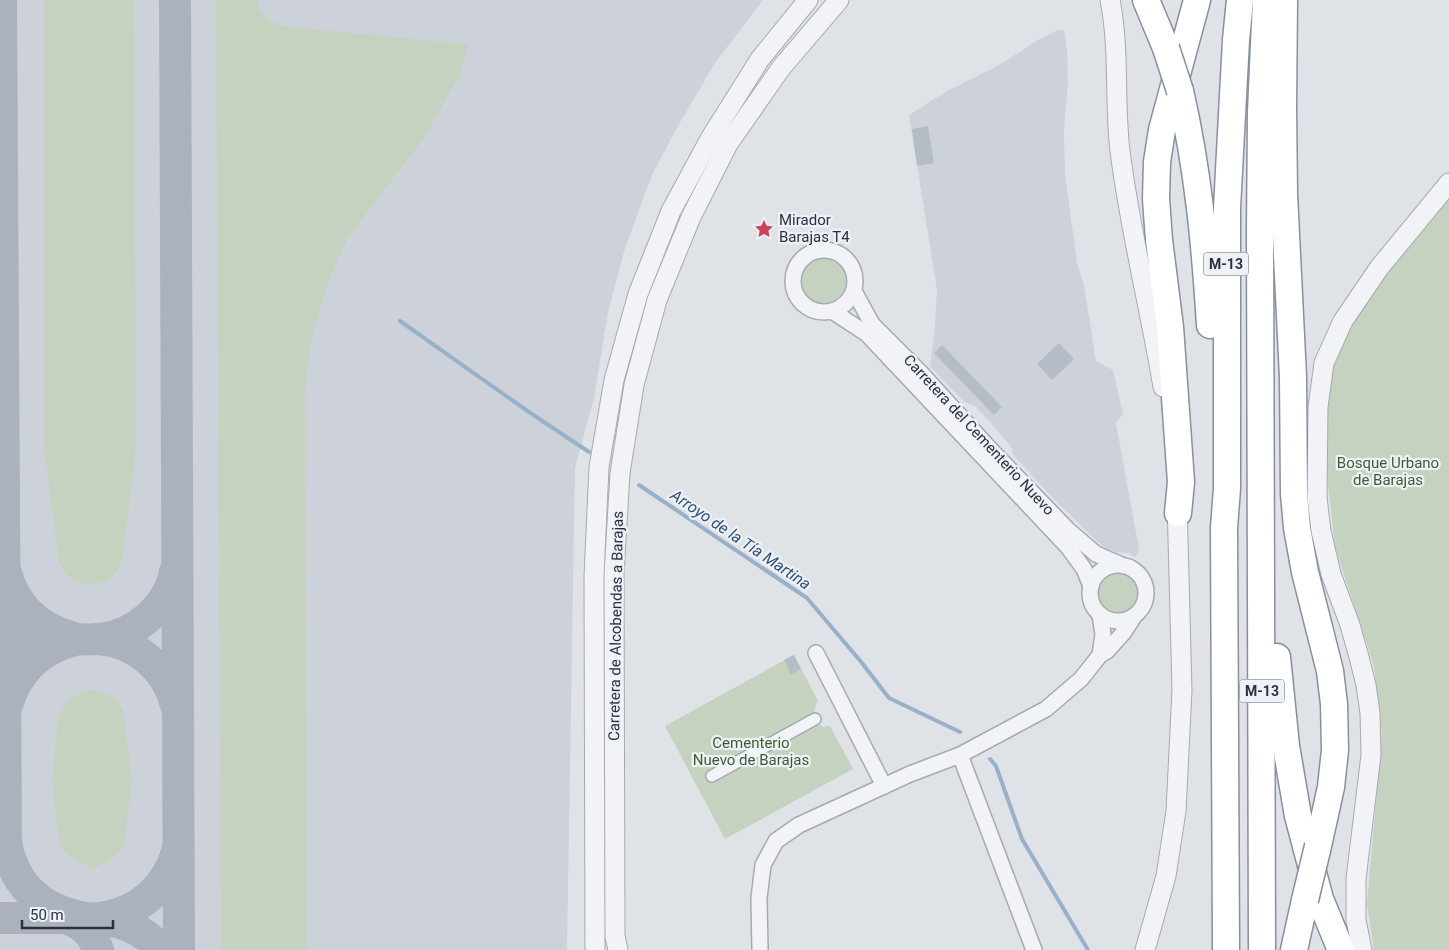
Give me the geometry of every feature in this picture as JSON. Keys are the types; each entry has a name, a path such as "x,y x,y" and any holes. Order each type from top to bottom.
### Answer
{"highway":[{"path":"1146,0 1166,48 1180,91 1190,134 1198,184 1214,379 1218,487 1224,528"},
{"path":"1178,513 1181,482 1170,327 1156,200 1157,162 1162,130 1197,0"},
{"name":"M-13","path":"1226,950 1224,528 1227,488 1226,208 1240,0"},
{"name":"M-13","path":"1262,950 1260,230 1261,112 1266,0"},
{"path":"1284,0 1284,194 1293,377 1294,494 1297,528 1305,572 1330,671 1334,704 1335,750 1331,787 1294,950"},
{"path":"1262,432 1271,473 1278,675 1286,746 1298,816 1307,852 1320,899 1341,950"}],"street":[{"name":"Carretera de Alcobendas a Barajas","path":"595,950 594,576 599,467 614,380 638,294 672,211 710,137 760,59 808,0"},
{"name":"Carretera de Alcobendas a Barajas","path":"618,950 615,936 614,574 620,473 634,385 657,300 691,218 728,144 781,68 839,0"},
{"path":"1110,0 1114,22 1120,148 1126,199 1155,338 1168,415 1178,513 1182,690 1176,811 1166,876 1145,950"},
{"path":"1362,950 1356,920 1356,879 1371,755 1370,713 1359,657 1350,625 1331,574 1321,531 1317,497 1318,407 1324,363 1343,321 1379,268 1449,183"},
{"path":"822,249 832,250 841,254 849,261 854,270 856,280 854,291 842,307 822,312 812,310 803,304 793,286 796,266 811,252 822,249"},
{"name":"Carretera del Cementerio Nuevo","path":"854,291 872,324 922,373 990,449 1068,530 1096,554 1119,564"},
{"name":"Carretera del Cementerio Nuevo","path":"832,311 867,334 1065,543 1084,568 1091,586"},
{"path":"760,950 759,898 763,865 776,842 798,825 884,786 960,755 1046,709 1081,680 1100,655 1107,651 1124,632 1145,604 1146,586 1142,578 1129,566 1119,564 1101,570 1091,586 1091,602 1100,615 1103,634 1100,655"},
{"path":"1100,615 1115,621 1133,618"},
{"path":"816,653 884,786"},
{"path":"712,776 815,719"},
{"path":"960,755 1034,950"}],"shaded area":[{"path":"0,0 763,0 715,63 652,175 625,248 608,312 594,399 575,468 567,950 0,950"},
{"path":"1058,30 1064,30 1067,50 1068,83 1064,129 1065,174 1077,263 1084,285 1096,361 1113,370 1123,414 1116,423 1139,549 1135,557 1128,553 1114,552 1102,546 1013,455 1012,448 974,405 964,402 930,366 937,290 909,115 947,91 1001,64 1036,41"}],"green space":[{"path":"44,0 134,0 136,446 124,549 120,566 116,573 106,581 93,585 77,582 70,578 59,562 44,447"},
{"path":"216,0 257,0 267,19 277,24 299,28 469,44 460,74 425,137 349,236 328,282 311,340 305,392 307,950 221,950"},
{"name":"Bosque Urbano de Barajas","path":"1449,186 1449,950 1374,950 1367,903 1382,734 1374,666 1335,547 1327,474 1326,400 1340,339"},
{"path":"818,257 828,257 842,267 846,280 842,293 836,299 828,303 818,303 804,293 800,285 800,275 810,261"},
{"path":"1117,572 1129,576 1135,582 1139,594 1135,606 1129,612 1117,616 1105,612 1099,606 1095,594 1099,582 1105,576"},
{"name":"Cementerio Nuevo de Barajas","path":"794,655 818,701 814,712 815,719 823,727 830,726 853,769 725,839 665,726"},
{"path":"94,689 113,697 123,709 132,781 124,847 111,860 93,869 74,860 62,849 58,837 52,779 58,720 62,710 71,697"}],"building":[{"path":"928,126 934,163 917,166 912,129"},
{"path":"1059,343 1074,359 1052,380 1037,364"},
{"path":"942,345 1002,407 994,415 934,353"},
{"path":"794,655 801,669 791,674 784,660"}],"waterway":[{"name":"Arroyo de la Tía Martina","path":"400,321 589,452"},
{"name":"Arroyo de la Tía Martina","path":"639,485 807,598 889,698 960,732"},
{"name":"Arroyo de la Tía Martina","path":"990,759 996,766 1022,839 1088,950"}],"taxiway":[{"path":"1,0 6,842 16,871 32,894 55,909 85,918"},
{"path":"175,0 179,950"},
{"path":"0,639 96,639 126,632 138,625 158,608 171,585 175,572"},
{"path":"6,573 15,595 38,622 71,637"},
{"path":"99,639 125,645 148,659 165,680 172,692 176,705"},
{"path":"7,705 16,683 30,664 49,650 72,641"},
{"path":"0,918 100,918 127,911 149,897 158,888 166,877 177,852"},
{"path":"64,918 76,923 90,933 98,950"},
{"path":"99,918 133,928 147,937 161,950"}],"place":[{"name":"Mirador Barajas T4","path":"764,229"}]}
